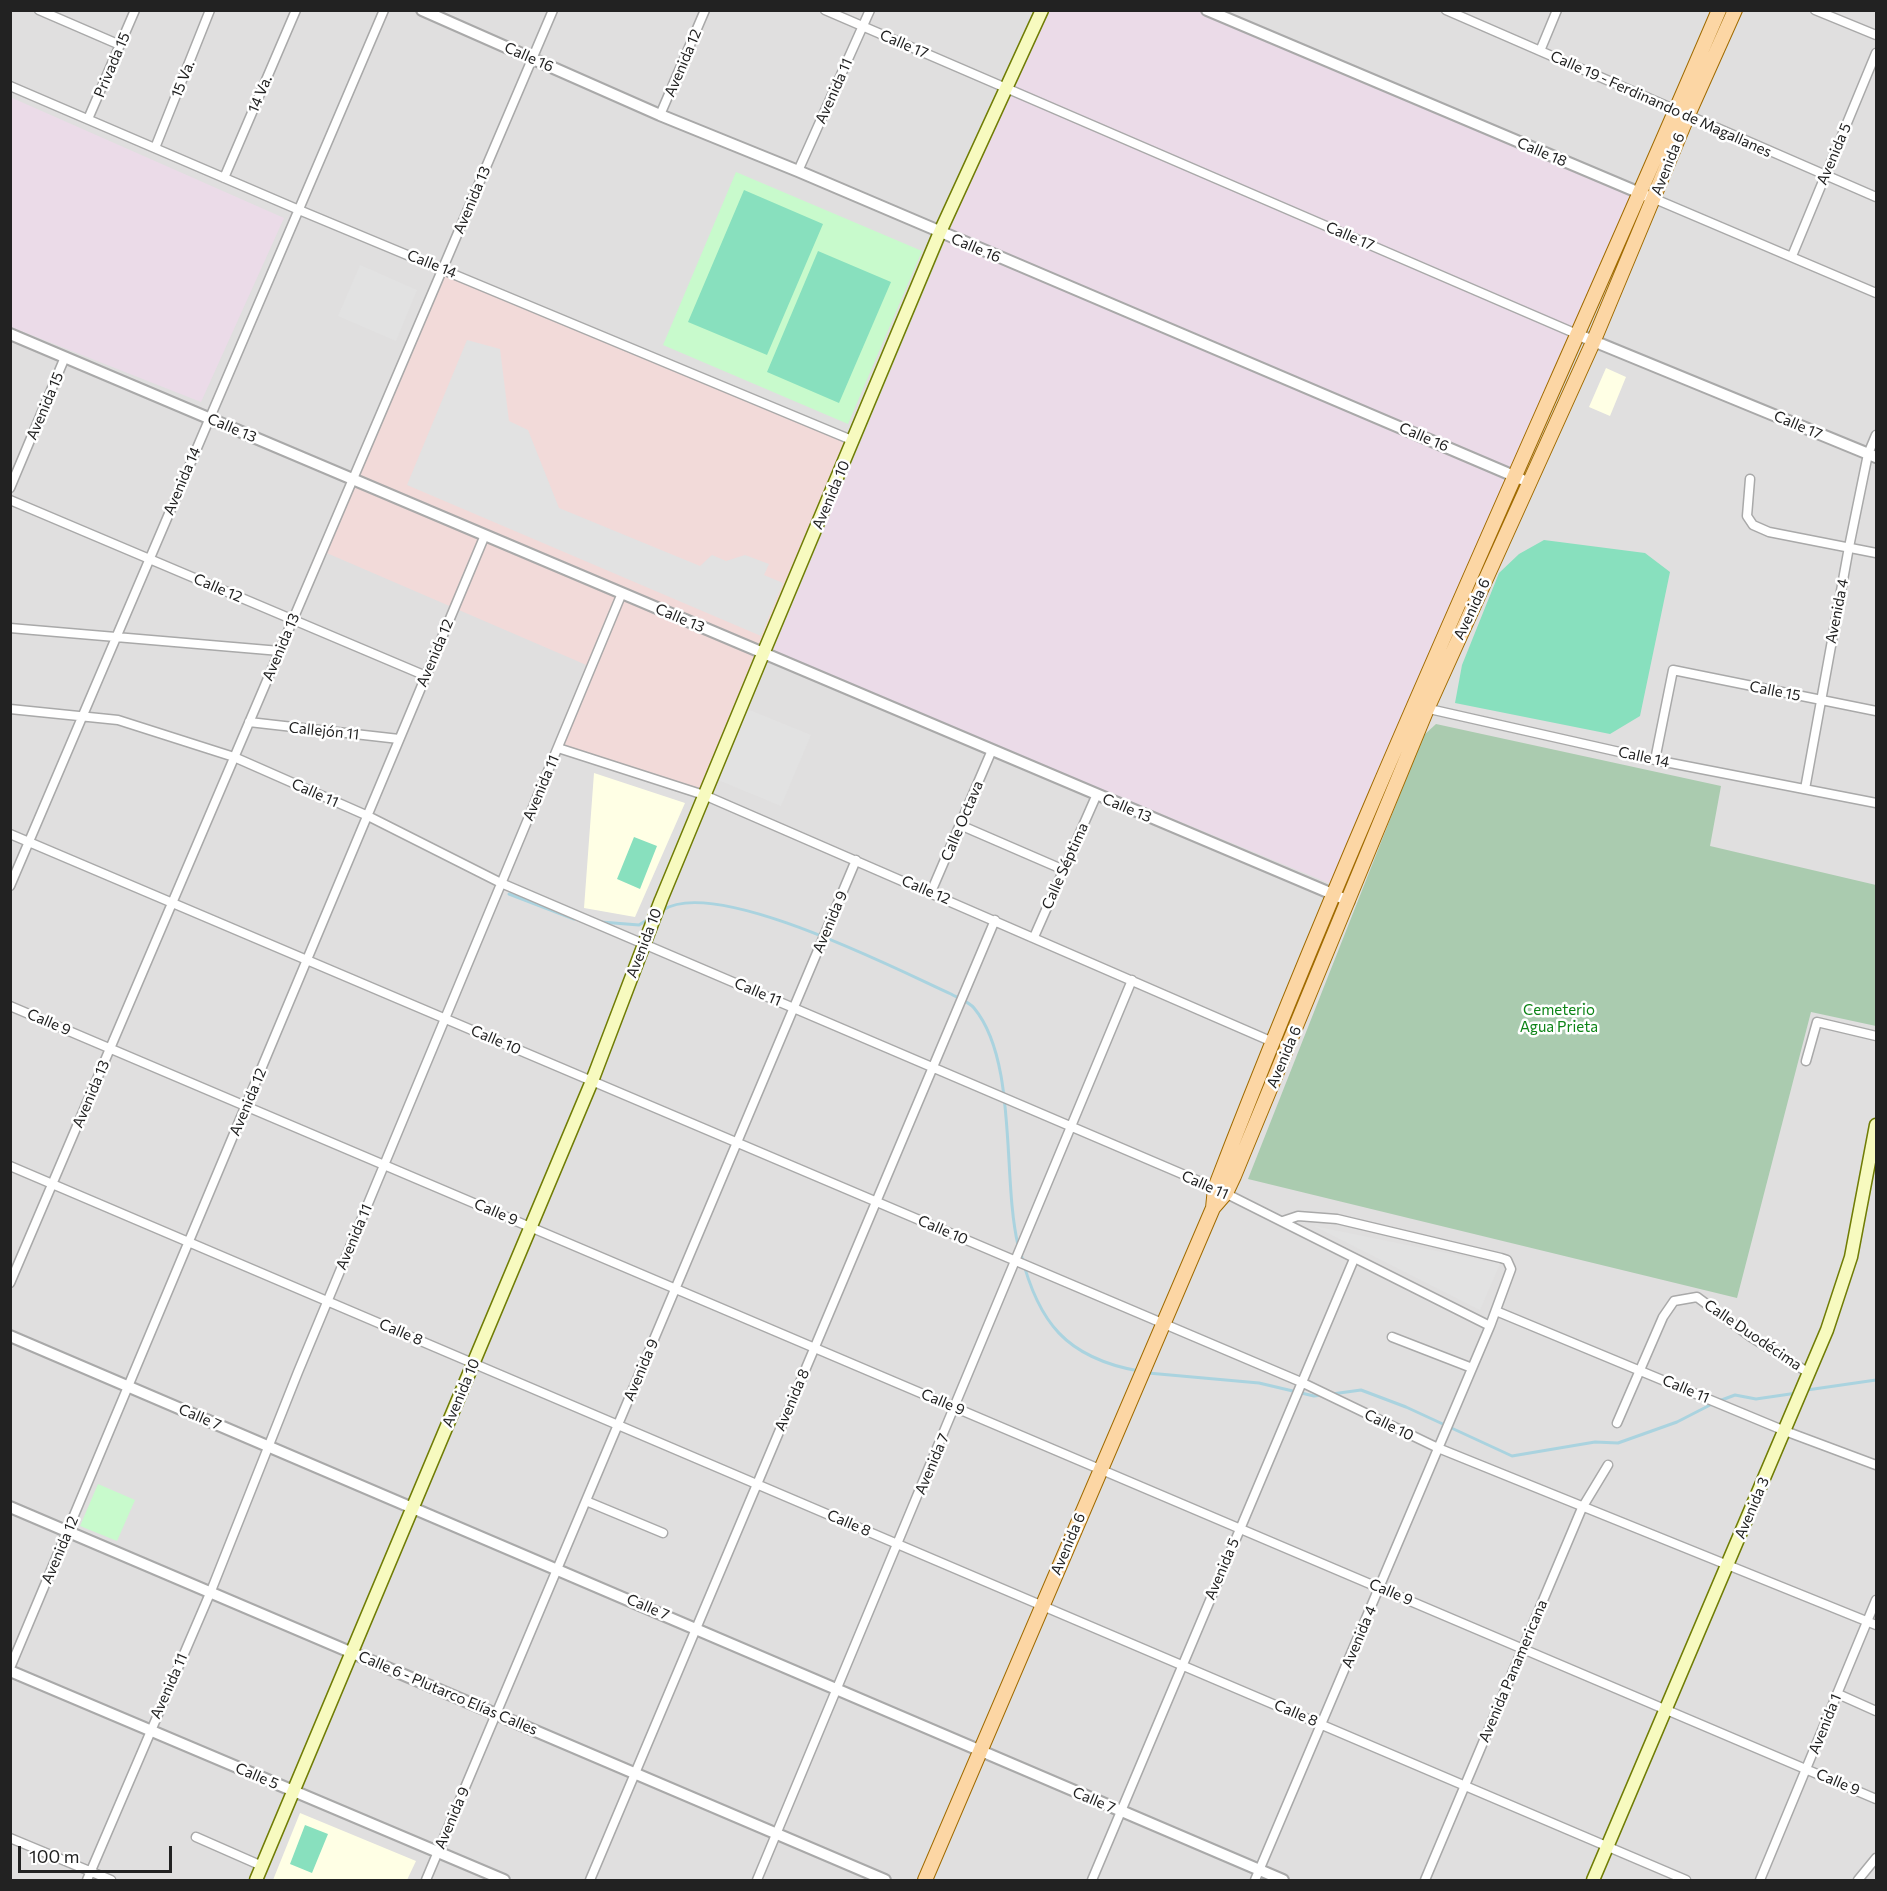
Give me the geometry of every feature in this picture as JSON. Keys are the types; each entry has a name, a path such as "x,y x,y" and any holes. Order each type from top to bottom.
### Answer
{"main road":[{"name":"Avenida 10","path":"256,1881 592,1081 649,929 940,232 1009,88 1042,10"},
{"name":"Avenida 6","path":"1221,1191 1272,1042 1333,896 1420,707 1531,483 1654,199 1682,112 1719,10"},
{"name":"Avenida 6","path":"925,1881 1161,1324 1289,1046 1349,902 1420,707 1515,476 1640,193 1735,10"},
{"name":"Avenida 3","path":"1593,1881 1806,1379 1851,1257 1875,1144 1876,1125"}],"street":[{"path":"39,10 120,45"},
{"name":"Privada 15","path":"88,119 135,10"},
{"name":"15 Va.","path":"156,148 210,10"},
{"name":"14 Va.","path":"224,178 296,10"},
{"name":"Avenida 14","path":"10,886 384,10"},
{"name":"Calle 16","path":"423,10 660,115 798,171 1531,483"},
{"name":"Avenida 13","path":"10,1283 553,10"},
{"name":"Avenida 12","path":"660,115 705,10"},
{"name":"Calle 17","path":"825,10 1579,335 1872,455"},
{"name":"Avenida 11","path":"798,171 870,10"},
{"name":"Calle 18","path":"1207,10 1876,293"},
{"name":"Calle 19 - Ferdinando de Magallanes","path":"1446,10 1876,197"},
{"path":"1540,51 1557,10"},
{"path":"1815,10 1876,35"},
{"name":"Avenida 5","path":"1792,256 1876,52"},
{"name":"Calle 14","path":"10,86 299,210 854,441"},
{"name":"Calle 13","path":"10,334 1349,902"},
{"name":"Avenida 15","path":"10,488 65,357"},
{"name":"Avenida 4","path":"1805,789 1849,548 1876,435"},
{"path":"1750,479 1747,516 1753,525 1769,532 1876,553"},
{"name":"Calle 12","path":"10,500 426,676"},
{"name":"Avenida 12","path":"10,1670 485,535"},
{"name":"Avenida 11","path":"89,1876 211,1591 268,1446 622,593"},
{"path":"10,628 280,651"},
{"name":"Calle 15","path":"1655,760 1673,670 1876,711"},
{"name":"Calle 14","path":"1420,707 1655,760 1876,803"},
{"name":"Calle 11","path":"10,709 118,720 234,757 368,816 501,883 1221,1191 1490,1326"},
{"name":"Callejón 11","path":"249,722 399,739"},
{"name":"Calle 12","path":"558,748 704,795 1272,1042 1289,1046"},
{"name":"Calle Octava","path":"931,892 992,750"},
{"name":"Calle Séptima","path":"1034,937 1096,794"},
{"path":"960,825 1064,870"},
{"name":"Calle 10","path":"10,834 1301,1382 1439,1446 1582,1508 1872,1623"},
{"name":"Avenida 9","path":"426,1881 856,860"},
{"name":"Avenida 8","path":"590,1881 995,920"},
{"name":"Avenida 7","path":"758,1881 1132,980"},
{"name":"Calle 9","path":"10,1006 1876,1799"},
{"path":"1806,1061 1817,1022 1876,1036"},
{"name":"Calle 8","path":"10,1166 1686,1881"},
{"name":"Avenida 4","path":"1257,1875 1490,1326 1511,1269 1507,1260 1337,1219 1298,1216 1283,1221"},
{"name":"Avenida 5","path":"1092,1881 1354,1259"},
{"name":"Calle Duodécima","path":"1642,1370 1663,1317 1674,1301 1697,1297 1806,1379"},
{"name":"Calle 11","path":"1496,1311 1785,1431 1876,1465"},
{"name":"Calle 7","path":"10,1336 696,1628 1121,1812 1257,1875 1283,1881"},
{"path":"1392,1337 1472,1368"},
{"path":"1617,1423 1642,1370"},
{"name":"Avenida Panamericana","path":"1425,1881 1582,1508 1608,1465"},
{"path":"586,1501 663,1533"},
{"name":"Calle 6 - Plutarco Elías Calles","path":"10,1507 885,1881"},
{"name":"Avenida 1","path":"1760,1881 1838,1694 1872,1623 1876,1600"},
{"name":"Calle 5","path":"10,1670 504,1881"},
{"path":"1838,1694 1876,1711"},
{"path":"196,1837 262,1866"},
{"path":"10,1838 89,1876 111,1881"},
{"path":"1858,1881 1876,1858"}],"shaded area":[{"path":"11,11 1876,11 1876,1880 11,1880"},
{"path":"1042,11 1204,11 1630,195 1331,884 772,653"},
{"path":"10,97 284,218 201,402 11,327"},
{"path":"360,265 417,290 396,341 338,316"},
{"path":"443,268 854,441 704,795 558,748 591,667 322,551"},
{"path":"467,340 500,349 509,421 528,430 559,508 700,566 712,555 726,561 745,555 769,564 764,575 783,583 761,636 407,485"},
{"path":"1606,368 1626,377 1610,416 1589,407"},
{"path":"747,709 811,735 781,806 718,780"},
{"path":"594,773 685,803 635,917 584,908"},
{"path":"1314,1226 1500,1264 1480,1310"},
{"path":"300,1813 416,1861 407,1880 273,1880"}],"green space":[{"path":"736,172 922,251 848,424 663,345"},
{"path":"744,190 823,224 767,355 688,322"},
{"path":"818,251 891,282 839,403 767,372"},
{"path":"1544,540 1645,553 1670,572 1640,716 1610,734 1455,703 1462,665 1499,573 1519,554"},
{"name":"Cemeterio Agua Prieta","path":"1436,724 1721,786 1710,846 1876,885 1876,1026 1811,1012 1737,1298 1248,1179 1423,736"},
{"path":"634,837 657,846 640,889 617,879"},
{"path":"98,1484 135,1500 117,1541 80,1526"},
{"path":"305,1825 328,1834 312,1873 290,1864"}],"waterway":[{"path":"509,894 574,919"},
{"path":"663,910 688,903 722,905 762,915 849,947 972,1006 988,1031 997,1058 1003,1089 1013,1218 1018,1245"},
{"path":"601,922 639,925 650,918"},
{"path":"1021,1254 1036,1299 1059,1333 1092,1357 1139,1371"},
{"path":"1148,1373 1259,1383 1314,1396 1322,1395"},
{"path":"1807,1390 1876,1380"},
{"path":"1332,1394 1361,1390 1406,1407 1512,1456 1595,1442 1618,1443 1677,1422 1712,1404"},
{"path":"1719,1401 1735,1395 1756,1399 1797,1393"}]}
